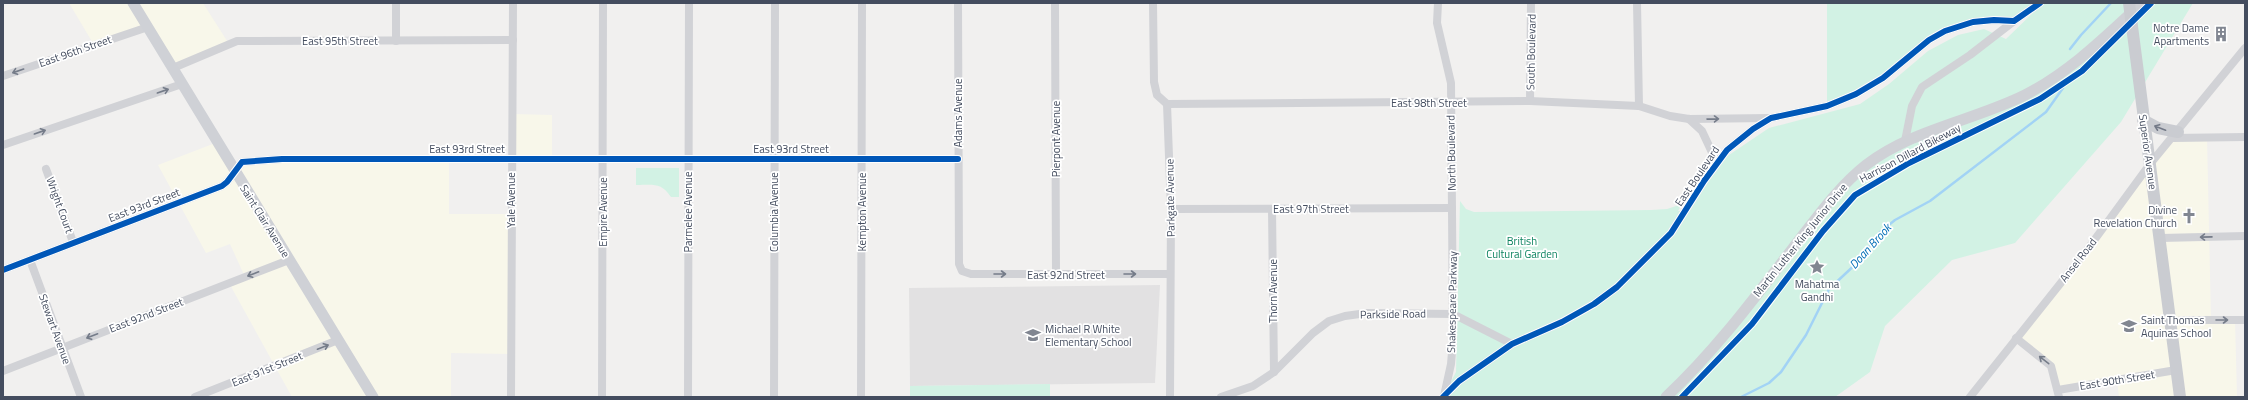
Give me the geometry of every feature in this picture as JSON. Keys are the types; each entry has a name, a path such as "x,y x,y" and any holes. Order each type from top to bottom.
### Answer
{"main road":[{"name":"Saint Clair Avenue","path":"133,3 373,397"},
{"name":"Superior Avenue","path":"2129,3 2143,120 2161,238 2180,397"},
{"name":"Martin Luther King Junior Drive","path":"1666,397 1706,358 1833,197 1865,166 1905,141 2021,97 2084,57 2142,3"},
{"path":"2143,120 2175,135"}],"street":[{"path":"396,3 396,41"},
{"name":"Yale Avenue","path":"511,397 513,3"},
{"name":"Empire Avenue","path":"602,397 603,3"},
{"name":"Parmelee Avenue","path":"688,397 689,3"},
{"name":"Columbia Avenue","path":"774,397 775,3"},
{"name":"Kempton Avenue","path":"861,397 862,3"},
{"name":"Adams Avenue","path":"958,3 959,264 962,271"},
{"name":"Pierpont Avenue","path":"1055,3 1056,275"},
{"path":"1153,3 1154,82 1158,95 1167,104"},
{"name":"North Boulevard","path":"1438,3 1437,22 1448,65 1451,103 1452,208"},
{"name":"South Boulevard","path":"1530,101 1531,3"},
{"path":"1637,3 1639,106"},
{"path":"1905,141 1912,106 1922,87 1975,52 2014,21 2040,3"},
{"name":"East Boulevard","path":"1443,396 1468,374 1512,344 1562,322 1594,304 1617,287 1671,233 1717,163 1736,142 1770,118 1828,106 1856,94 1883,78 1929,40 1954,27 1985,20 2014,21"},
{"name":"East 96th Street","path":"3,76 148,27"},
{"name":"East 95th Street","path":"173,68 237,41 513,40"},
{"name":"Ansel Road","path":"1970,397 2087,250 2150,164 2245,48"},
{"path":"3,145 182,84"},
{"name":"East 98th Street","path":"1167,104 1451,103 1530,101 1639,106 1670,116 1689,120 1770,118"},
{"name":"Parkgate Avenue","path":"1167,104 1171,209 1170,397"},
{"path":"1689,120 1702,131 1717,163"},
{"path":"2175,135 2245,137"},
{"name":"East 93rd Street","path":"3,270 222,186 227,182 242,162 282,159 958,159"},
{"name":"Wright Court","path":"46,169 73,242"},
{"name":"East 97th Street","path":"1171,209 1452,208"},
{"name":"Shakespeare Parkway","path":"1443,396 1451,364 1453,314 1452,208"},
{"name":"Thorn Avenue","path":"1272,209 1274,372"},
{"path":"2161,238 2245,236"},
{"name":"Stewart Avenue","path":"30,260 81,397"},
{"name":"East 92nd Street","path":"3,370 289,260"},
{"name":"East 92nd Street","path":"962,271 971,274 1170,274"},
{"name":"Parkside Road","path":"1222,397 1253,386 1274,372 1313,333 1334,320 1367,313 1453,314 1512,344"},
{"path":"2171,322 2184,320 2245,320"},
{"path":"2016,338 2051,366 2058,393"},
{"name":"East 91st Street","path":"195,397 338,340"},
{"name":"East 90th Street","path":"2058,393 2176,370"}],"shaded area":[{"path":"69,3 203,3 229,44 173,68 148,27 94,45"},
{"path":"512,114 552,115 552,159 512,159"},
{"path":"2207,137 2211,320 2235,320 2237,397 2119,397 2117,380 2058,390 2051,366 2016,338 2173,138"},
{"path":"218,142 235,171 242,162 449,159 449,214 512,214 511,354 451,353 451,397 292,397 229,283 245,277 230,244 206,253 158,165"},
{"name":"Michael R White Elementary School","path":"1160,285 1155,383 910,386 909,288"}],"green space":[{"path":"1827,3 2040,3 2014,21 2002,20 1945,31 1883,78 1827,106"},
{"name":"British Cultural Garden","path":"2043,3 2193,3 2121,122 2015,243 1952,260 1885,326 1870,372 1835,397 1443,397 1456,372 1460,201 1466,209 1474,212 1651,210 1667,209 1682,204 1678,211 1685,211 1717,163 1769,128 1860,104 1889,84 1928,51 1958,35 1984,29 2006,39"},
{"path":"636,168 679,168 679,197 671,197 664,189 656,185 636,185"},
{"path":"1050,384 1050,397 910,397 910,386"}],"waterway":[{"name":"Doan Brook","path":"2070,49 2111,3"},
{"name":"Doan Brook","path":"1741,397 1769,383 1781,372 1806,335 1829,289 1859,261 1880,232 1895,220 1930,201 2046,112 2063,88"}],"cycle path":[{"path":"1443,397 1459,381 1512,344 1562,322 1594,304 1617,287 1671,233 1704,181 1727,150 1753,129 1771,118 1827,106 1856,94 1883,78 1929,40 1945,31 1973,22 1994,20 2014,21 2040,3"},
{"name":"Harrison Dillard Bikeway","path":"1682,397 1752,324 1823,231 1855,195 1909,163 2040,99 2082,71 2151,3"},
{"path":"3,270 222,186 227,182 242,162 282,159 958,159"}],"place":[{"name":"Notre Dame Apartments","path":"2221,34"},
{"name":"Divine Revelation Church","path":"2189,216"},
{"name":"Mahatma Gandhi","path":"1817,267"},
{"name":"Saint Thomas Aquinas School","path":"2129,326"},
{"name":"Michael R White Elementary School","path":"1033,335"}]}
